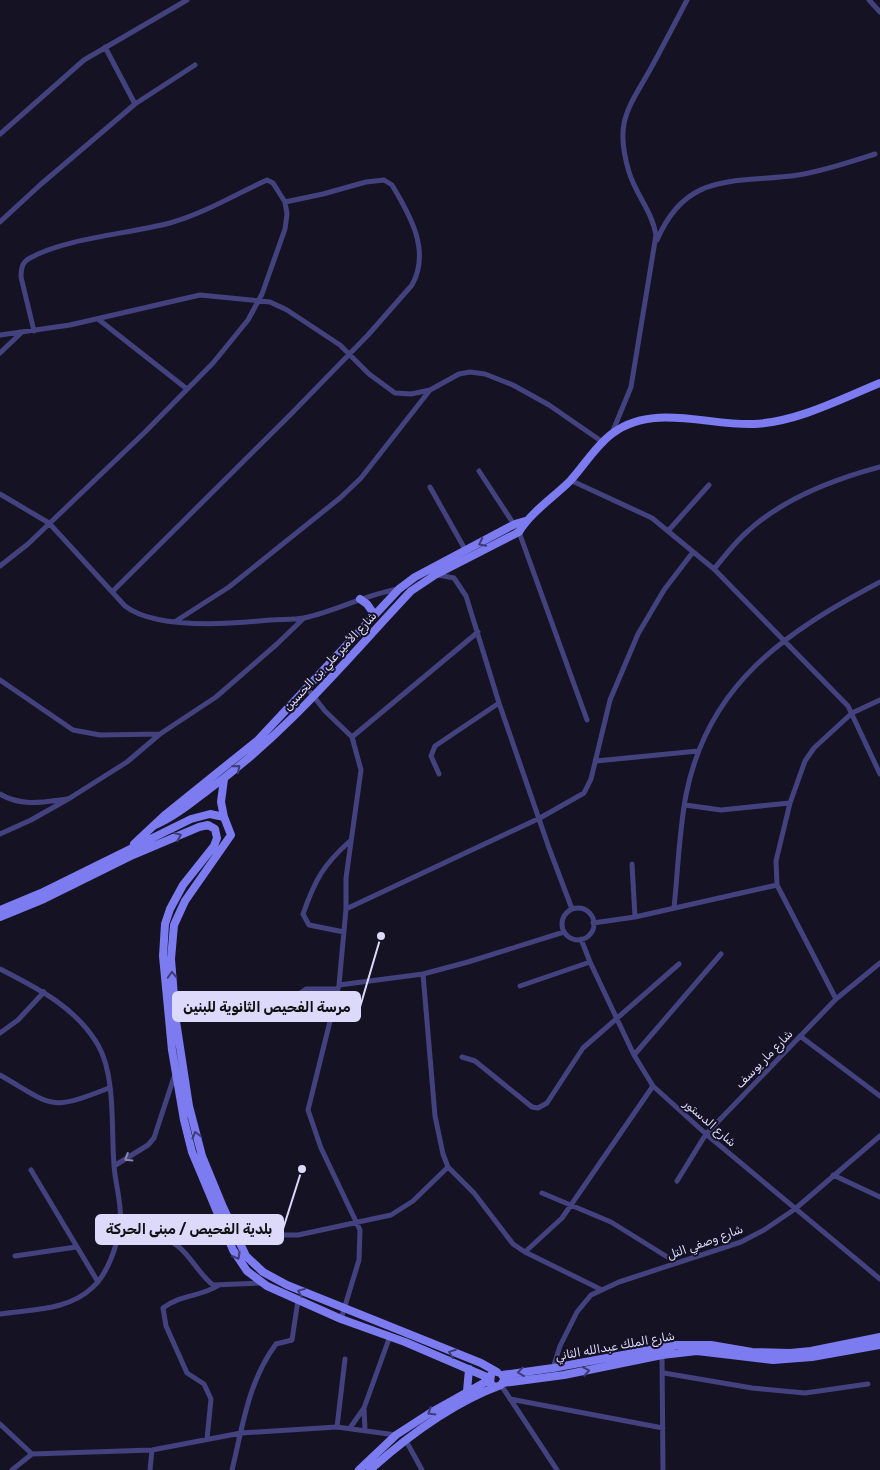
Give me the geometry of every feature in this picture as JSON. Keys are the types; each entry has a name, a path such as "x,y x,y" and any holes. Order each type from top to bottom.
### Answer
{"street":[{"path":"0,134 84,60 188,0"},
{"path":"612,434 631,386 656,235 653,220 629,174 623,145 623,129 629,103 650,70 687,0"},
{"path":"869,0 880,12"},
{"path":"104,47 135,104"},
{"path":"0,222 40,184 135,104 196,65"},
{"path":"654,248 670,213 682,201 716,183 798,175 875,154"},
{"path":"0,566 28,544 187,389 236,336 259,300 285,229 287,214 285,202 273,183 267,180 209,209 178,220 60,247 27,259 21,268 21,277 34,331"},
{"path":"113,592 350,354 412,285 419,272 419,239 397,193 392,185 384,180 366,182 285,202"},
{"path":"0,335 34,331 98,319 200,295 259,300 287,310 350,354 369,374 395,393 411,394 430,390 459,374 470,372 485,374 513,385 549,405 604,443"},
{"path":"98,319 187,389"},
{"path":"0,353 21,333"},
{"name":"شارع الأمير علي بن الحسين","path":"155,825 170,818 224,779 276,736 411,591 435,576 519,532 525,521 570,480 612,434 634,423 660,418 712,420 737,424 770,422 826,404 880,383"},
{"path":"176,621 229,587 340,498 361,478 430,390"},
{"path":"714,569 747,531 774,512 830,483 880,467"},
{"path":"479,471 519,532 587,720"},
{"path":"570,480 640,512 668,531 714,569 848,706 880,774"},
{"path":"668,531 709,485"},
{"path":"430,487 466,551"},
{"path":"0,494 49,523 134,613 150,618 248,624 304,618 360,599 398,589 411,591"},
{"name":"شارع الأمير علي بن الحسين","path":"0,917 44,899 132,851 173,808 258,740 398,589 415,576 515,524 525,521"},
{"path":"346,909 540,818 584,793 589,787 610,700 638,634 664,590 693,552"},
{"path":"435,576 454,578 464,589 499,703 572,909"},
{"path":"674,908 685,805 698,751 719,710 736,687 783,639 837,605 880,582"},
{"path":"360,599 367,604 374,614"},
{"path":"0,834 31,820 70,798 127,762 160,734 216,696 278,644 304,618"},
{"path":"352,738 478,632"},
{"path":"0,680 73,730 100,735 160,734"},
{"path":"307,688 325,711 352,738 361,770 346,878 346,909 338,987 308,1110 321,1148 361,1236 360,1252 341,1319"},
{"path":"836,999 777,885 776,861 790,803 800,772 814,748 852,714 880,700"},
{"path":"439,774 431,756 435,746 499,703"},
{"path":"596,761 698,751"},
{"path":"224,779 221,802 224,817 230,830 228,840 184,900 172,933 176,1049 175,1074 192,1152 221,1224 239,1260 247,1271 262,1282 341,1319 390,1336 489,1379 500,1380"},
{"path":"0,794 15,801 30,803 70,798"},
{"path":"685,805 722,810 790,803"},
{"path":"132,851 204,815 224,817"},
{"path":"132,851 208,825 216,833 214,846 184,885 170,909 166,924 163,956 164,983 188,1106 202,1156 246,1256 263,1272 287,1286 481,1363 500,1380 510,1399 557,1470"},
{"path":"344,932 309,925 303,914 313,884 332,858 351,841"},
{"name":"شارع الأمير علي بن الحسين","path":"0,910 132,851"},
{"path":"632,864 634,917"},
{"path":"593,923 634,917 777,885"},
{"path":"579,908 586,911 591,916 593,923 590,933 581,939 568,937 564,932 563,919 572,909 579,908"},
{"path":"267,1011 290,1010 299,994 306,989 338,987 423,974 564,932"},
{"name":"شارع الدستور","path":"581,939 634,1054 653,1086 795,1210 880,1278"},
{"path":"634,1054 721,954"},
{"path":"520,986 590,962"},
{"name":"شارع مار يوسف","path":"676,1181 706,1134 836,999 880,963"},
{"path":"462,1057 475,1062 532,1107 538,1108 546,1103 583,1048 616,1017 679,964"},
{"path":"0,969 44,992 73,1015 98,1044 103,1056 109,1088 114,1166 121,1225 108,1266 98,1282 69,1304 0,1314"},
{"path":"423,974 435,1116 443,1154 448,1167 480,1200 513,1244 525,1252 600,1289"},
{"path":"0,1033 18,1020 44,992"},
{"path":"800,1036 880,1096"},
{"path":"114,1166 148,1145 154,1138 175,1074"},
{"path":"0,1075 43,1101 55,1104 75,1102 109,1088"},
{"path":"525,1252 562,1218 653,1086"},
{"name":"شارع وصفي التل","path":"553,1368 560,1346 577,1312 586,1300 600,1289 741,1242 795,1210 880,1136"},
{"path":"254,1225 289,1236 392,1215 403,1209 448,1167"},
{"path":"31,1170 98,1282"},
{"path":"833,1175 880,1197"},
{"path":"542,1193 611,1222 677,1263"},
{"path":"121,1225 141,1228 172,1242 180,1248 202,1276 213,1285 262,1282"},
{"path":"15,1256 76,1247"},
{"path":"207,1439 211,1399 204,1384 188,1372 166,1326 163,1308 176,1298 219,1286"},
{"path":"232,1470 246,1402 259,1370 276,1344 292,1340 298,1300"},
{"path":"350,1428 364,1408 390,1336"},
{"name":"شارع الملك عبدالله الثاني","path":"370,1470 405,1439 442,1414 500,1380 676,1345 711,1344 752,1352 790,1353 811,1351 880,1337"},
{"name":"شارع الملك عبدالله الثاني","path":"500,1380 608,1367 662,1355 697,1351 774,1360 812,1357 880,1345"},
{"path":"662,1355 664,1373 663,1470"},
{"path":"337,1427 346,1359"},
{"path":"467,1391 469,1369"},
{"path":"664,1373 752,1388 805,1393 868,1384"},
{"path":"359,1470 396,1435 489,1379"},
{"path":"510,1399 663,1428"},
{"path":"364,1408 365,1430"},
{"path":"0,1424 32,1454"},
{"path":"12,1470 32,1454 152,1450 241,1433 337,1427 396,1435"},
{"path":"405,1439 422,1470"},
{"path":"150,1470 152,1450"}],"place":[{"name":"مرسة الفحيص الثانوية للبنين","path":"381,936"},
{"name":"بلدية الفحيص / مبنى الحركة","path":"302,1169"}]}
